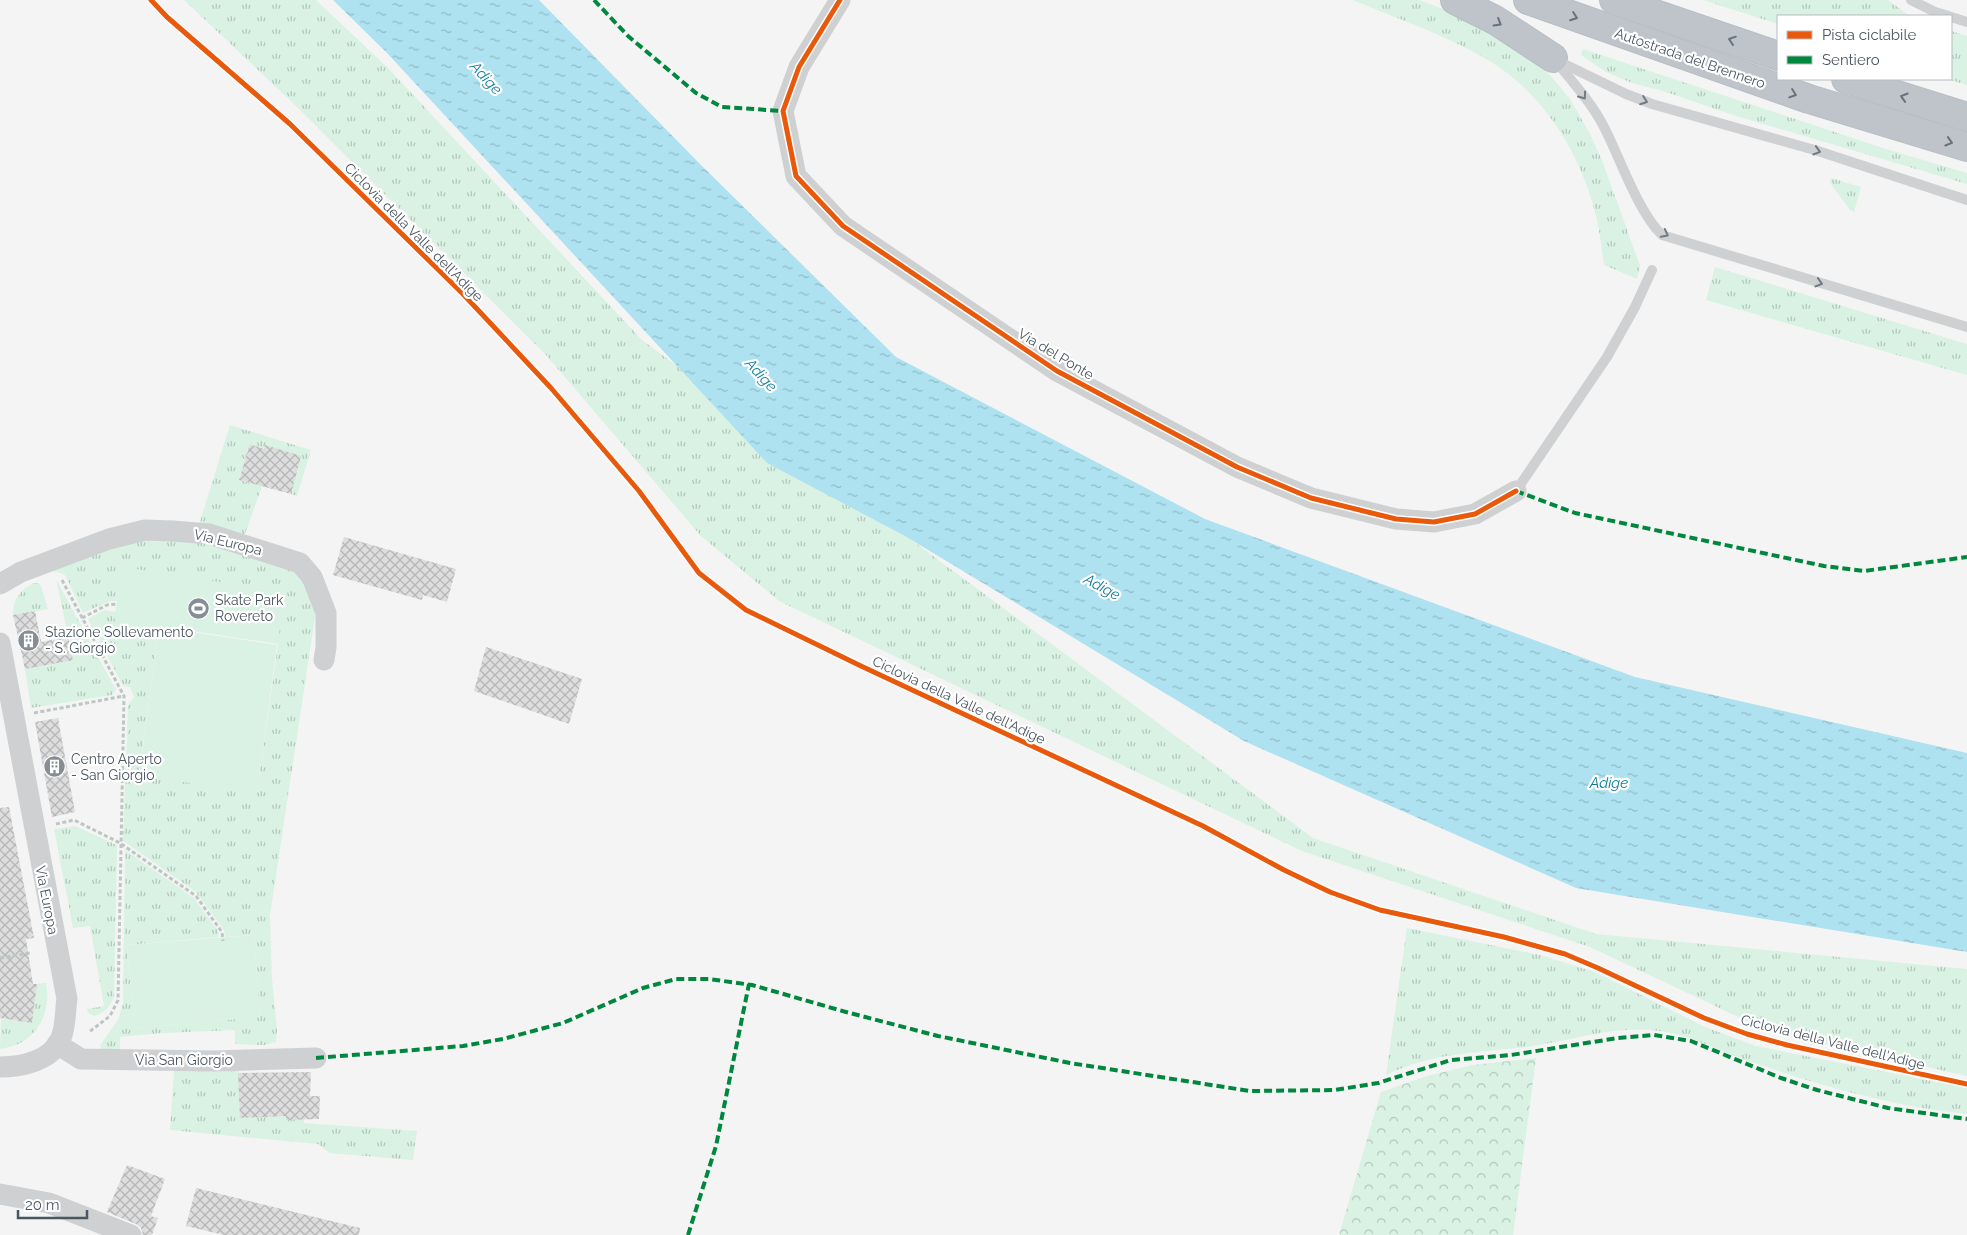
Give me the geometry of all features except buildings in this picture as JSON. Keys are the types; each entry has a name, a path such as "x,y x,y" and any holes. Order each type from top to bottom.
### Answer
{"highway":[{"path":"1455,0 1495,20 1553,58"},
{"name":"Autostrada del Brennero","path":"1528,0 1809,99 1967,147"},
{"path":"1614,0 1777,56"},
{"path":"1849,80 1967,117"}],"street":[{"name":"Via del Ponte","path":"840,0 799,67 783,111 796,176 843,226 1057,371 1237,467 1312,498 1396,520 1434,522 1475,514 1516,491"},
{"name":"Via Europa","path":"0,584 21,572 109,538 146,530 209,534 300,563 312,576 326,613 324,660"},
{"name":"Via Europa","path":"0,643 66,999 59,1041"},
{"name":"Via San Giorgio","path":"59,1041 80,1059 213,1061 316,1058"},
{"path":"0,1067 17,1067 36,1061 51,1052 59,1041"},
{"path":"0,1194 49,1203 131,1235"}],"lane":[{"path":"1911,0 1944,15"},
{"path":"1952,18 1967,22"},
{"path":"1553,58 1626,94 1652,104 1818,152 1967,200"},
{"path":"1553,58 1603,125 1647,216 1662,235 1967,327"},
{"path":"1516,491 1607,357 1635,307 1652,270"}],"path":[{"path":"21,572 51,574 61,579 124,696 118,1000 110,1016 89,1032"},
{"path":"82,618 107,605 117,604"},
{"path":"28,714 124,696"},
{"path":"48,825 74,820 120,843 196,896 222,932 223,941"},
{"path":"0,958 30,953"}],"green space":[{"path":"184,0 316,0 388,68 642,340 1313,838 1596,934 1967,969 1967,1076 1768,1031 1590,947 1302,851 779,601 701,536 546,355 295,105"},
{"path":"1353,0 1419,0 1467,18 1545,69 1570,99 1602,160 1640,266 1637,279 1604,265 1597,220 1591,196 1582,173 1558,129 1527,90 1508,74 1472,51 1439,35"},
{"path":"1703,0 1888,0 1909,15 1777,15 1777,24"},
{"path":"1952,31 1967,36 1967,85 1950,80 1952,80"},
{"path":"1583,49 1886,149 1967,173 1967,184 1736,116 1663,91 1632,83 1606,72 1581,55"},
{"path":"1831,178 1861,187 1854,212 1850,210 1830,183"},
{"path":"1715,267 1967,344 1967,375 1706,300"},
{"path":"230,425 311,450 297,496 291,494 265,445 264,449 250,444 239,480 262,486 244,537 199,525"},
{"path":"143,538 211,543 298,573 314,596 315,617 270,915 272,980 277,1030 276,1042 265,1045 235,1044 235,1030 120,1037 120,1051 102,1050 100,1045 118,1020 123,1004 125,850 194,898 218,931 219,937 127,945 135,1028 260,1017 254,935 225,937 224,930 196,892 123,841 128,705 134,697 130,687 123,686 88,619 104,610 116,612 115,619 159,626 139,775 257,792 278,644 124,567 117,601 110,601 83,613 65,575 55,571 40,569"},
{"name":"Skate Park Rovereto","path":"123,567 284,592 278,644 114,619"},
{"path":"56,579 116,690 112,695 31,708 25,669 73,659"},
{"path":"38,583 41,586 48,609 13,615 14,605 18,596 25,588"},
{"path":"159,627 277,645 257,792 139,776"},
{"path":"75,826 117,845 114,996 107,1009 94,1016 88,1013 87,1009 104,1006 90,926 73,928 54,829"},
{"path":"1407,928 1540,955 1595,972 1705,1027 1756,1046 1967,1088 1967,1114 1886,1101 1806,1080 1691,1039 1650,1030 1603,1033 1541,1045 1455,1055 1421,1062 1386,1075"},
{"path":"254,935 260,1017 135,1028 127,945"},
{"path":"46,983 46,1006 43,1017 32,1035 23,1042 0,1049 1,1019 32,1022 37,984"},
{"path":"1536,1058 1513,1235 1339,1235 1381,1092 1427,1076 1473,1065"},
{"path":"239,1067 240,1118 286,1116 304,1119 304,1123 417,1131 413,1160 330,1153 318,1144 170,1130 174,1070"}],"water":[{"name":"Adige","path":"333,0 539,0 701,165 896,357 1205,519 1635,677 1967,753 1967,952 1576,888 1244,741 905,536 767,463 387,53"}],"marked path":[{"path":"594,0 628,36 696,93 722,107 783,111"},
{"path":"1516,491 1575,513 1824,566 1864,571 1967,557"},
{"path":"316,1058 463,1046 503,1039 563,1023 643,988 676,979 709,979 752,985 938,1036 1070,1063 1250,1091 1335,1090 1378,1083 1451,1060 1511,1055 1618,1038 1654,1035 1691,1041 1781,1078 1817,1090 1888,1108 1967,1119"},
{"path":"688,1235 716,1146 749,984"}],"cycle path":[{"name":"Ciclovia della Valle dell'Adige","path":"151,0 167,17 290,124 463,294 551,388 639,491 699,573 746,610 1203,826 1284,870 1330,892 1380,910 1504,937 1565,954 1704,1018 1747,1034 1787,1045 1967,1084"},
{"path":"840,0 799,67 783,111 796,176 843,226 1057,371 1237,467 1311,498 1396,519 1434,522 1475,514 1516,491"}],"place":[{"name":"Skate Park Rovereto","path":"199,608"},
{"name":"Stazione Sollevamento - S. Giorgio","path":"29,640"},
{"name":"Centro Aperto - San Giorgio","path":"55,767"}]}
